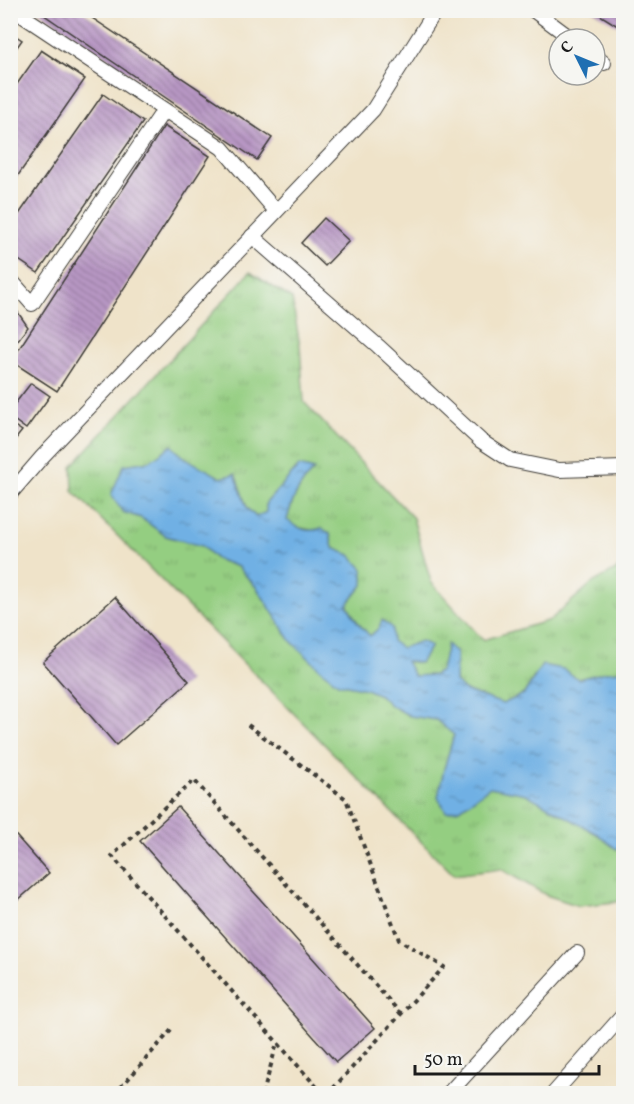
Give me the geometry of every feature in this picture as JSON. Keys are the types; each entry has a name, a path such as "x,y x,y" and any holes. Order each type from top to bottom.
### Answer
{"lane":[{"path":"14,10 222,148 276,211"},
{"path":"10,494 42,457 373,110 436,10"},
{"path":"533,10 556,27"},
{"path":"10,279 32,304 164,110"},
{"path":"252,236 378,346 481,441 510,460 559,470 624,468"},
{"path":"448,1094 578,953"},
{"path":"553,1094 624,1014"}],"path":[{"path":"248,725 345,799 399,940 444,967 328,1094"},
{"path":"323,1094 112,856 194,780 401,1014"},
{"path":"116,1094 174,1027"},
{"path":"263,1094 277,1042"}],"green space":[{"path":"250,272 292,299 300,346 304,402 413,518 431,582 483,640 550,620 592,583 623,566 623,671 606,672 578,679 563,669 534,677 524,694 503,704 466,691 455,682 456,653 447,645 441,671 434,675 414,676 405,661 420,663 431,646 421,641 402,649 391,641 382,620 379,628 370,636 358,623 347,605 363,585 350,555 333,549 330,534 296,527 287,520 297,494 313,470 299,466 266,503 267,512 256,517 247,508 235,474 221,478 187,459 171,446 150,461 125,465 123,512 141,518 166,536 202,546 216,559 238,567 257,588 291,641 338,683 366,689 380,695 390,705 410,716 436,719 454,735 444,769 460,809 490,787 526,793 597,834 615,848 623,850 623,901 579,906 546,895 501,869 454,875 73,491 72,466"}],"water":[{"path":"172,445 188,459 221,478 235,474 247,508 256,517 266,512 266,503 299,466 314,470 297,493 287,520 303,529 322,528 330,534 333,548 350,555 363,569 363,585 347,605 358,623 370,636 379,628 382,620 392,628 392,641 402,648 421,641 431,646 420,663 406,661 414,676 434,675 441,671 447,644 456,653 455,682 466,691 503,704 524,694 542,665 563,669 578,679 606,672 623,671 623,850 615,848 597,834 526,794 490,787 460,809 446,812 438,797 454,735 436,720 410,716 390,705 380,695 366,689 338,683 291,641 257,588 238,567 216,559 202,546 166,536 141,518 123,512 111,495 124,465 150,461"}],"building":[{"path":"37,10 80,10 272,138 257,160"},
{"path":"592,10 624,10 624,30"},
{"path":"10,32 22,40 10,57"},
{"path":"41,50 85,79 10,187 10,94"},
{"path":"103,94 143,122 38,273 10,254 10,227"},
{"path":"164,126 210,156 57,391 11,361"},
{"path":"324,218 349,241 325,266 301,243"},
{"path":"10,301 28,327 10,350"},
{"path":"31,383 50,396 26,429 10,417 10,410"},
{"path":"10,423 22,431 10,446"},
{"path":"115,597 189,681 116,745 43,662"},
{"path":"178,807 375,1028 336,1062 140,841"},
{"path":"10,829 49,873 10,907"}]}
